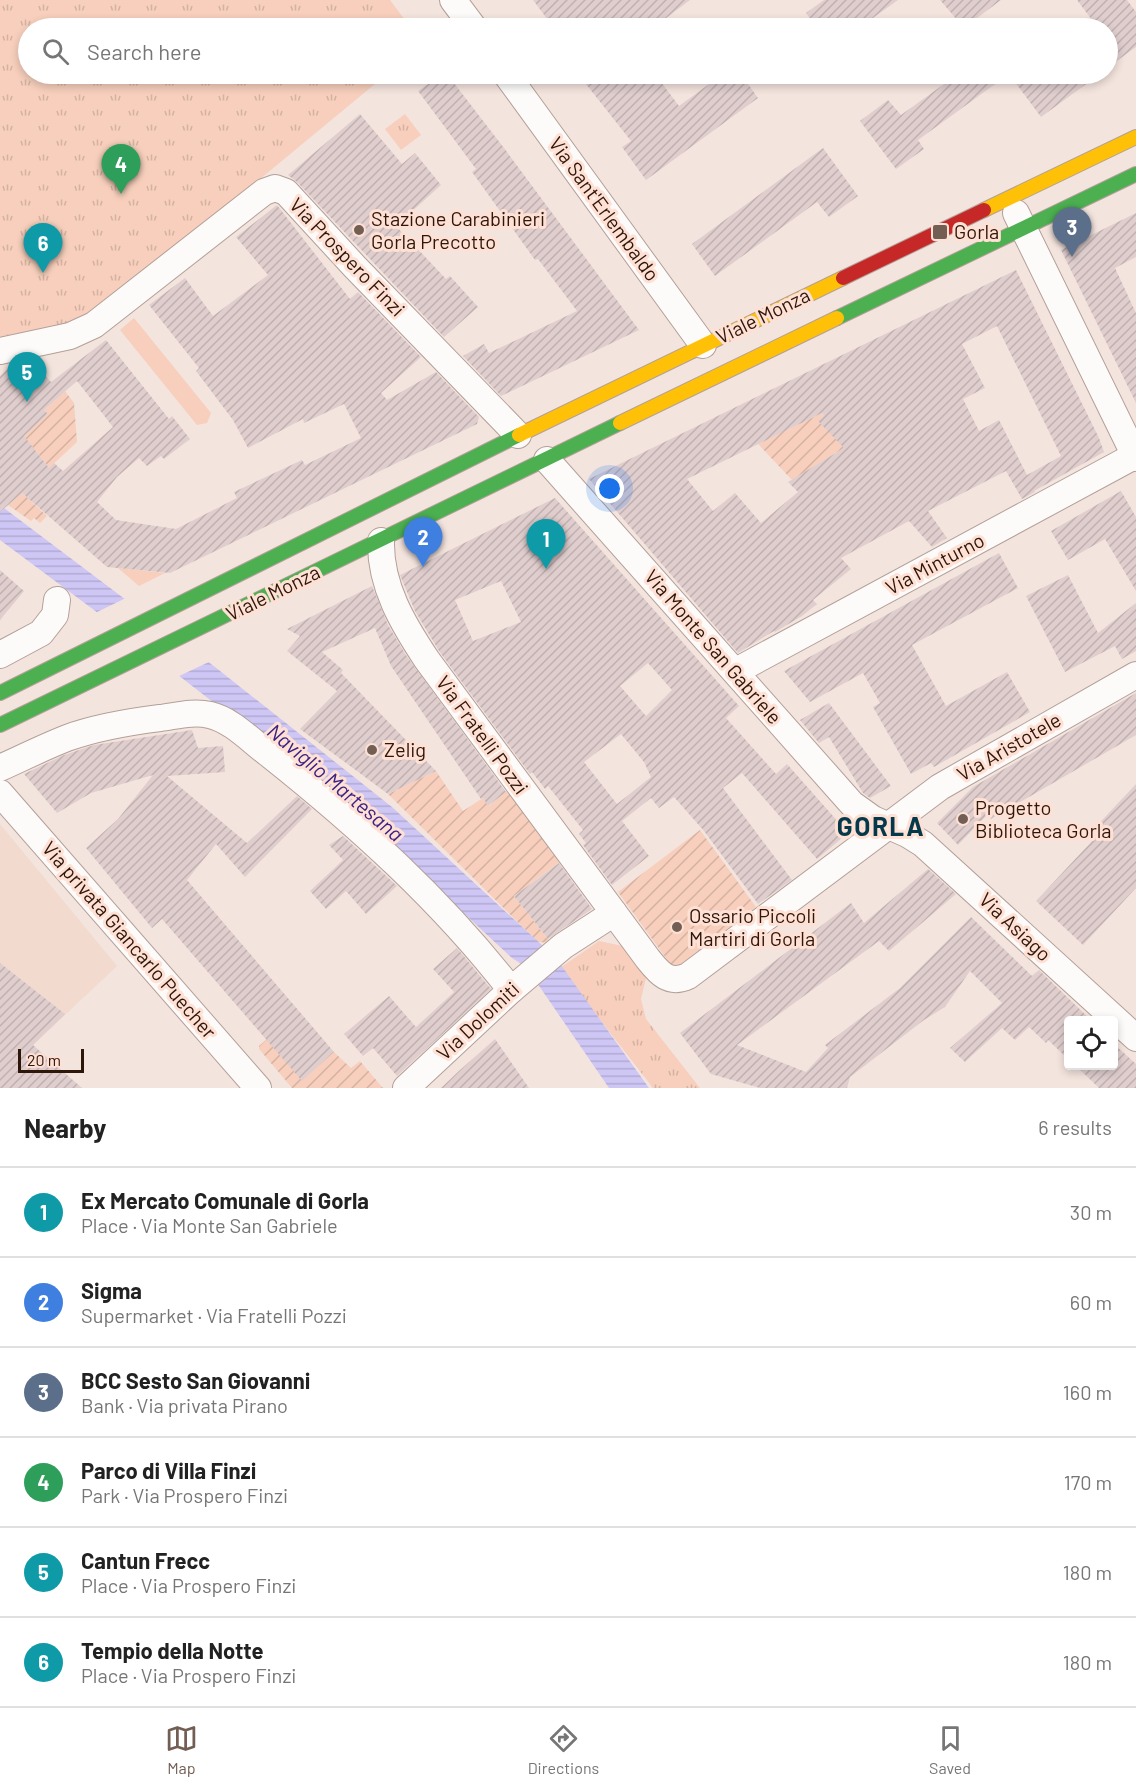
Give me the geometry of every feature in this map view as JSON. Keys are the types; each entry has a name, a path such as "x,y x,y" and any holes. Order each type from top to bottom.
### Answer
{"main road":[{"name":"Viale Monza","path":"0,693 518,435 1136,136"},
{"name":"Viale Monza","path":"0,725 1136,174"},
{"path":"518,435 547,460"}],"street":[{"path":"453,0 466,18"},
{"name":"Via Sant'Erlembaldo","path":"513,84 703,345"},
{"name":"Via Prospero Finzi","path":"10,349 70,336 94,325 264,192 275,188 285,192 518,435"},
{"path":"1009,198 1136,456"},
{"name":"Via Minturno","path":"736,671 1136,456"},
{"name":"Via Monte San Gabriele","path":"547,460 846,798 873,819 888,826"},
{"name":"Via Fratelli Pozzi","path":"381,542 381,564 388,587 401,617 420,649 663,976 671,980 688,976 763,919"},
{"path":"0,655 41,633 55,615 57,600"},
{"name":"Via Aristotele","path":"763,919 951,780 1136,675"},
{"path":"0,768 65,739 101,728 194,714 218,718 234,727 307,785 416,883 518,984"},
{"name":"Via privata Giancarlo Puecher","path":"0,793 258,1088"},
{"name":"Via Asiago","path":"888,826 924,844 1136,1038"},
{"name":"Via Dolomiti","path":"405,1088 558,950 614,913"}],"shaded area":[{"path":"0,824 117,966 33,1045 0,1088"}],"green space":[{"path":"0,0 390,0 404,18 18,18 18,84 375,84 97,314 81,324 0,343"},
{"path":"405,114 421,135 401,150 385,129"},
{"path":"134,318 211,413 207,423 197,425 120,330"},
{"path":"65,391 74,403 77,442 49,468 36,451 18,441 48,414 44,410"},
{"path":"822,413 844,448 792,480 758,444"},
{"path":"22,493 47,516 40,523 34,518 31,521 8,505"},
{"path":"118,568 165,573 139,586"},
{"path":"436,771 463,811 483,798 489,806 508,790 561,861 514,896 551,943 538,942 388,794"},
{"path":"700,830 756,907 674,969 618,892"},
{"path":"599,941 623,946 646,978 641,999 646,1019 700,1088 653,1088 560,968"},
{"path":"267,1039 302,1080 334,1052 351,1068 360,1061 383,1088 292,1088 259,1049 259,1046"}],"water":[{"name":"Naviglio Martesana","path":"0,505 215,667 392,807 556,958 649,1088 609,1088 523,965 512,958 339,800 0,540"}],"pier":[{"path":"128,597 211,661 175,678 93,614"}],"building":[{"path":"533,0 690,0 666,18 546,18"},
{"path":"824,0 898,0 873,18 810,18 806,13"},
{"path":"940,0 1001,0 977,18 955,18"},
{"path":"1077,0 1127,0 1136,12 1136,47 1118,60 1118,18 1090,18"},
{"path":"428,84 455,84 639,330 501,396 463,356 484,344 489,353 577,311 538,259 535,260 472,172 476,169 418,91"},
{"path":"586,84 662,84 679,106 709,84 748,84 758,98 646,180 622,147 631,141"},
{"path":"944,84 995,84 918,140 924,149 896,169 860,121 888,100 901,115"},
{"path":"1016,84 1086,84 1041,117"},
{"path":"360,114 402,164 415,153 441,185 396,226 446,279 450,276 478,307 444,337 288,175"},
{"path":"823,148 858,196 829,217 817,202 715,276 692,244"},
{"path":"277,205 350,299 358,292 421,357 381,393 387,400 436,372 479,417 477,424 170,573 107,567 22,493 0,512 0,376 13,363 31,360 51,382 106,340 169,419 172,416 190,439 164,459 161,456 147,466 139,458 117,477 97,502 116,520 176,529 237,498 234,492 302,460 305,465 361,438 344,404 304,423 303,419 248,448 233,420 196,371 199,368 149,305 185,278 213,316 268,275 236,237","holes":["77,381 113,427 63,471 54,463 49,468 24,436 48,414 44,410"]},
{"path":"1136,213 1136,257 1115,268 1136,313 1136,403 1061,250"},
{"path":"1016,270 1104,452 1022,499 1006,471 928,511 947,538 932,547 909,521 841,558 851,569 813,600 817,604 802,616 738,653 589,479","holes":["997,326 1061,456 1027,475 999,420 979,431 963,399 985,388 962,344","822,413 824,416 818,421 844,448 788,482 798,492 761,523 735,493 713,511 687,479"]},
{"path":"1121,491 1136,517 1136,591 1105,539 1068,560 1051,531"},
{"path":"555,498 739,706 726,718 776,774 787,764 848,833 817,859 742,773 723,788 792,880 758,904 704,831 674,797 659,808 651,798 622,821 649,856 612,885 583,845 586,843 579,834 583,830 548,786 545,789 532,772 530,774 439,651 415,611 400,575","holes":["501,581 521,622 473,641 455,600","648,663 672,690 646,716 620,686","621,734 644,762 651,777 617,804 584,762"]},
{"path":"999,553 1018,588 912,645 946,706 1007,672 1030,712 934,767 931,763 911,774 873,707 880,703 863,673 810,702 784,671"},
{"path":"0,570 24,591 0,620"},
{"path":"1068,575 1098,633 1136,603 1136,651 1122,659 1115,646 1065,672 1026,596"},
{"path":"372,586 388,625 406,655 506,792 488,806 391,666 375,628 322,652 343,670 341,673 436,771 388,794 300,729 337,691 287,651 300,636 287,629"},
{"path":"1136,693 1136,735 991,819 988,814 958,845 937,823 973,787"},
{"path":"829,703 891,786 870,798 863,793 829,737 819,743 800,720"},
{"path":"192,730 198,748 223,746 225,772 167,776 247,843 297,796 312,809 245,877 216,844 187,880 334,1052 302,1081 162,919 152,928 86,848 118,819 153,775 91,793 57,813 24,774 64,755 94,745"},
{"path":"1136,784 1136,888 1083,945 1036,901 1094,839 1089,834"},
{"path":"343,836 397,886 366,914 346,891 326,909 310,891 343,860 329,845"},
{"path":"559,863 592,909 548,939 514,896"},
{"path":"928,869 956,894 889,951 879,941 737,1045 806,1072 828,1048 825,1045 900,988 971,917 1032,976 1039,970 1087,1016 1064,1016 1064,1055 1029,1027 1015,1040 1002,1028 965,1062 950,1048 1002,1003 970,971 945,1007 924,1020 850,1077 847,1088 760,1088 711,1074 680,1033 851,903 864,923"},
{"path":"457,948 491,989 397,1076 373,1048 363,1056 344,1034 389,996 416,1027 454,992 433,969"},
{"path":"0,963 65,1014 33,1045 82,1088 0,1088"},
{"path":"495,1039 529,1088 441,1088 460,1070"},
{"path":"1118,1048 1136,1064 1136,1088 1099,1088 1080,1070 1118,1070"}],"traffic: fast":[{"path":"837,318 1136,174"},
{"path":"0,725 620,423"},
{"path":"0,693 519,435"}],"traffic: slow":[{"path":"984,210 1136,137"},
{"path":"519,435 843,278"},
{"path":"620,423 837,318"}],"traffic: jam":[{"path":"843,278 984,210"}],"place":[{"name":"Parco di Villa Finzi","path":"121,194"},
{"name":"Stazione Carabinieri Gorla Precotto","path":"359,230"},
{"name":"Gorla","path":"940,232"},
{"name":"BCC Sesto San Giovanni","path":"1072,257"},
{"name":"Tempio della Notte","path":"43,273"},
{"name":"Cantun Frecc","path":"27,402"},
{"name":"Sigma","path":"423,567"},
{"name":"Ex Mercato Comunale di Gorla","path":"546,569"},
{"name":"Zelig","path":"372,750"},
{"name":"Progetto Biblioteca Gorla","path":"963,819"},
{"name":"Ossario Piccoli Martiri di Gorla","path":"677,927"}],"district":[{"name":"GORLA","path":"881,827"}]}
